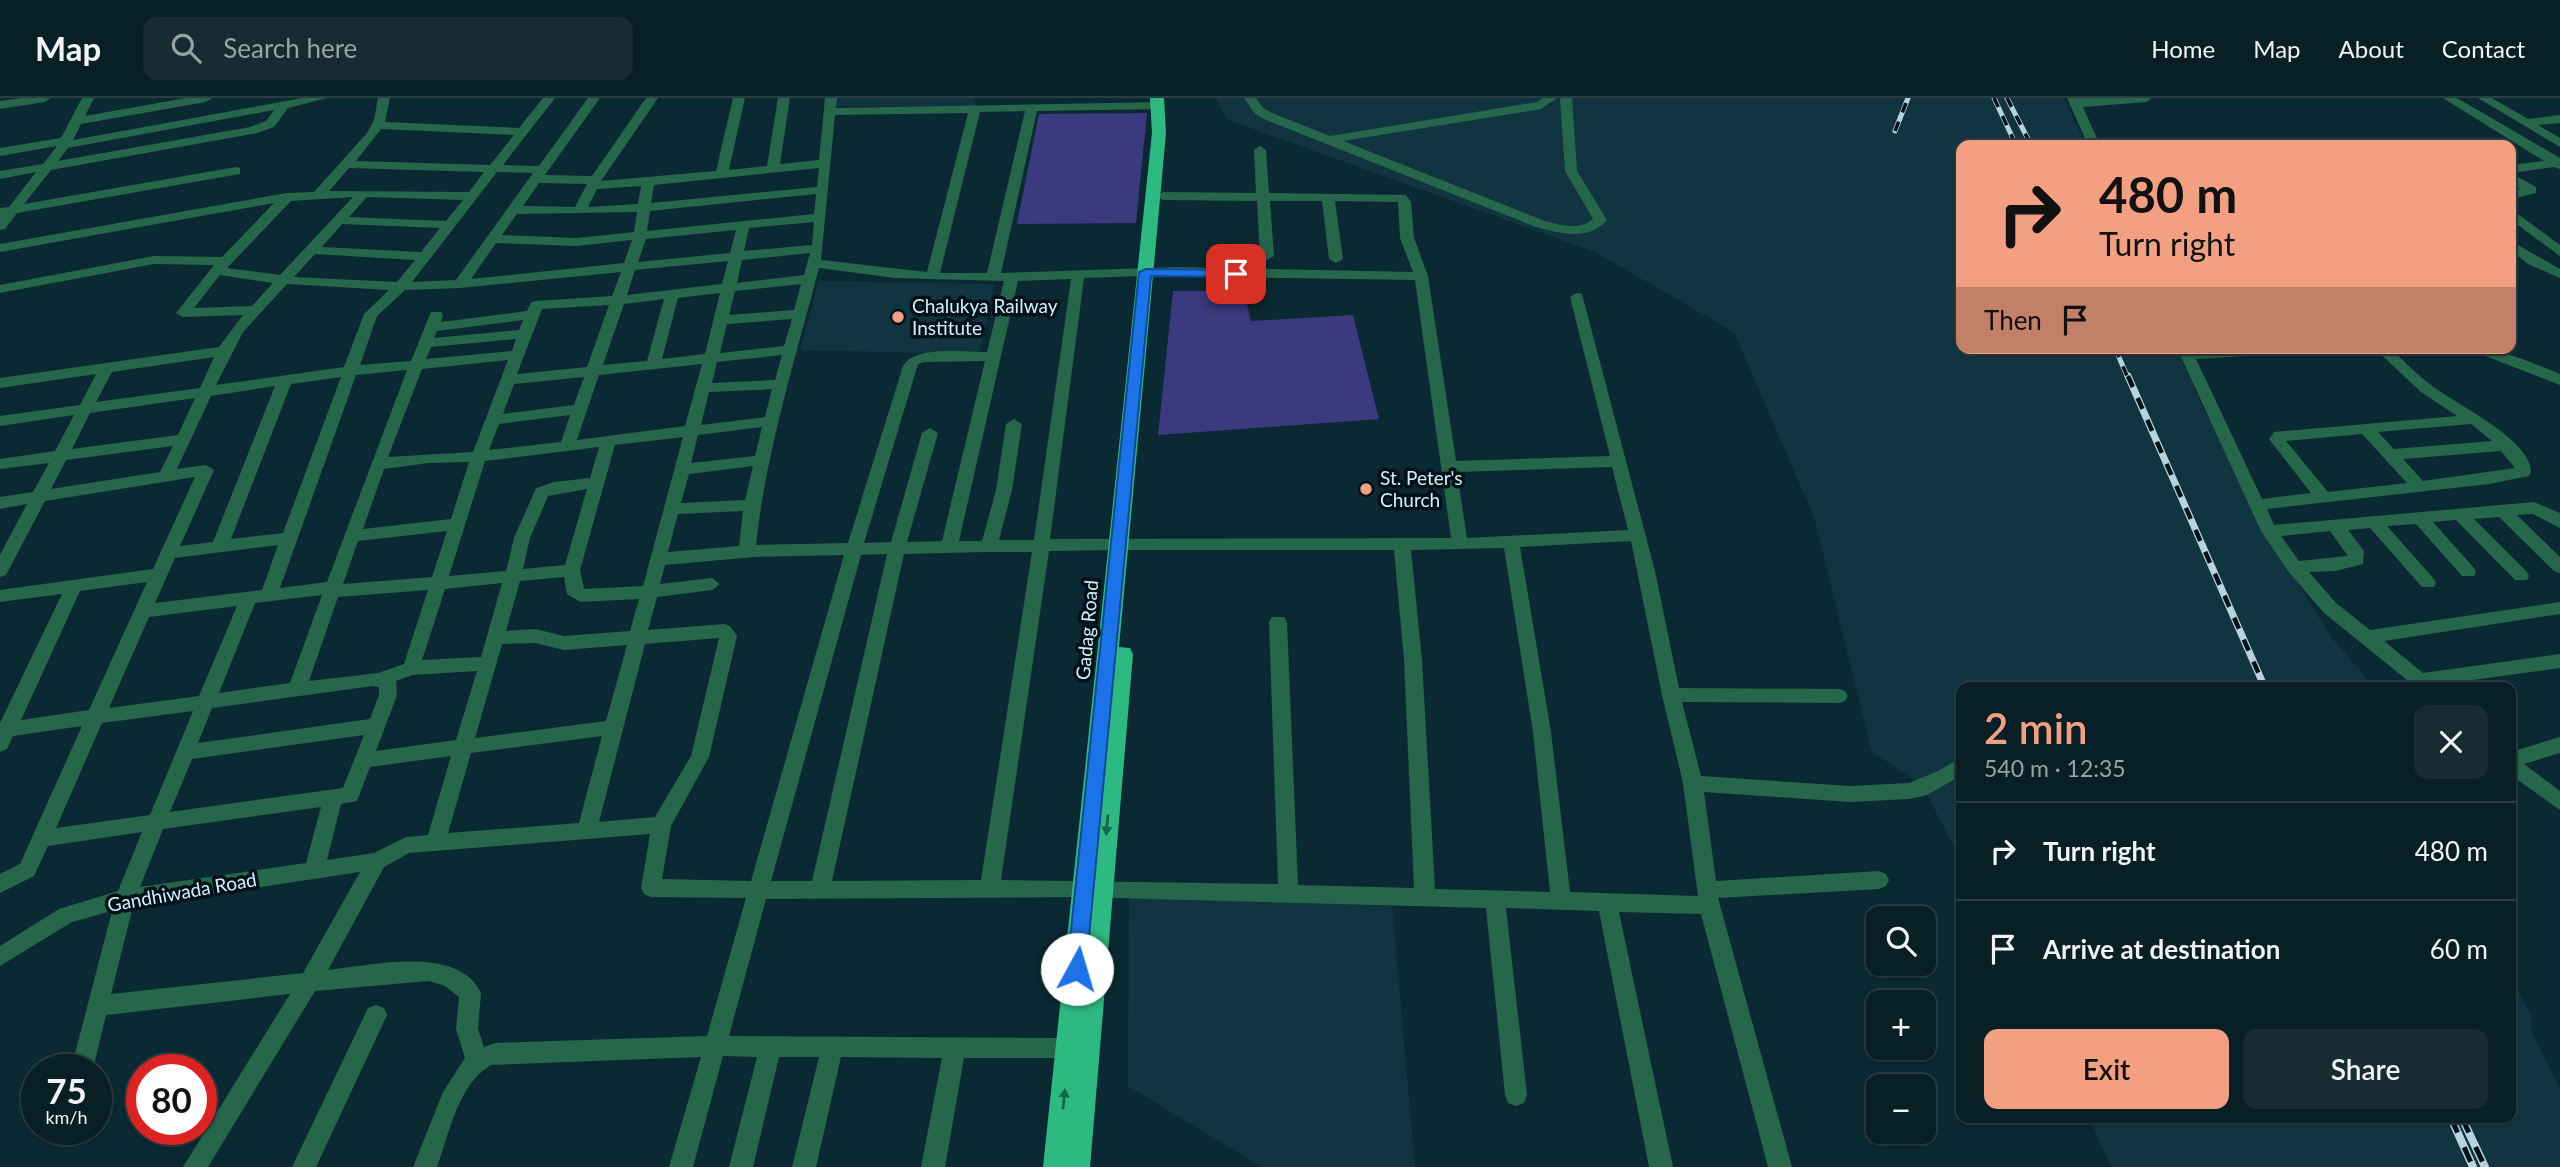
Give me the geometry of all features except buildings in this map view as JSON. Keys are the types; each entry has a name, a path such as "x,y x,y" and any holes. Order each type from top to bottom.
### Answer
{"highway":[{"name":"Gadag Road","path":"1151,272 1163,196 1169,133 1161,100"},
{"name":"Gadag Road","path":"1076,1167 1093,889 1151,272 1161,100"},
{"name":"Gadag Road","path":"1057,1167 1069,1048 1093,889"}],"street":[{"path":"0,105 45,98"},
{"path":"0,226 7,211 65,143 88,98"},
{"path":"78,121 206,98"},
{"path":"0,152 321,98"},
{"path":"319,194 379,125 384,98"},
{"path":"269,594 372,314 400,288 549,98"},
{"path":"460,284 594,98"},
{"path":"579,211 593,183 652,98"},
{"path":"722,173 738,98"},
{"path":"773,168 784,98"},
{"path":"1250,98 1259,111 1268,116 1541,224 1571,231 1592,228 1600,220 1572,171 1566,98"},
{"path":"1329,140 1529,107 1544,104 1551,98"},
{"path":"2092,140 2074,101 2146,98"},
{"path":"2449,98 2559,164"},
{"path":"2484,98 2560,143"},
{"path":"747,551 752,505 771,421 816,255 831,105 1032,108 1161,100"},
{"path":"0,175 253,130 270,124 284,104"},
{"path":"933,275 975,108"},
{"path":"993,277 1032,108"},
{"path":"2525,123 2560,119"},
{"path":"379,125 523,132"},
{"path":"1260,150 1267,256"},
{"path":"346,164 496,168 593,183 648,182 825,163"},
{"path":"2516,168 2559,164"},
{"path":"7,211 236,171"},
{"path":"2516,180 2531,191 2516,194"},
{"path":"567,446 640,237 648,182"},
{"path":"514,210 579,211 646,207 823,190"},
{"path":"0,248 287,197 364,193 473,196"},
{"path":"166,477 204,392 238,329 364,193"},
{"path":"1163,196 1393,197 1403,200 1407,238 1421,276 1460,544"},
{"path":"256,310 189,315 183,313 222,265 287,197"},
{"path":"1328,197 1336,259"},
{"path":"494,239 577,242 821,217"},
{"path":"2516,218 2560,253"},
{"path":"339,220 450,225"},
{"path":"587,830 721,320 743,226"},
{"path":"2516,245 2560,239"},
{"path":"2516,249 2560,274"},
{"path":"310,250 425,256"},
{"path":"0,289 154,260 222,265 280,282 400,288 737,257 816,255 851,270 933,275 1012,277 1151,272 1421,276"},
{"path":"990,888 1078,275"},
{"path":"949,548 1012,277"},
{"path":"411,668 479,457 536,305 619,300 809,278"},
{"path":"653,365 672,294"},
{"path":"1577,297 1638,535 1671,695 1693,783 1708,898 1780,1167"},
{"path":"721,320 799,314"},
{"path":"296,691 377,464 434,321 532,315"},
{"path":"424,343 525,334"},
{"path":"508,380 789,350"},
{"path":"0,383 224,351"},
{"path":"2186,354 2269,531 2294,567 2330,608 2424,682"},
{"path":"2257,505 2325,499 2523,472 2523,464 2491,430 2426,388 2388,354"},
{"path":"2492,354 2560,380"},
{"path":"0,421 350,371 517,355"},
{"path":"681,1167 854,550 912,361 932,356 992,356"},
{"path":"0,571 107,368"},
{"path":"220,546 285,380"},
{"path":"702,388 781,384"},
{"path":"493,419 580,409"},
{"path":"2325,499 2277,439 2285,434 2475,419"},
{"path":"377,464 428,458 479,457 771,421"},
{"path":"989,547 1004,490 1014,424"},
{"path":"2365,428 2418,486"},
{"path":"820,890 897,549 930,433"},
{"path":"0,464 185,439"},
{"path":"608,442 572,570 573,590 580,596 650,592 712,584"},
{"path":"2390,455 2505,445"},
{"path":"681,469 763,460"},
{"path":"1449,467 1620,461"},
{"path":"0,503 206,470 27,870 0,884"},
{"path":"436,842 522,538 542,492 554,487 598,483"},
{"path":"671,509 752,505"},
{"path":"2269,531 2560,506"},
{"path":"2542,509 2560,522"},
{"path":"2502,510 2560,567"},
{"path":"2461,516 2521,576"},
{"path":"2421,519 2468,572"},
{"path":"2375,523 2428,583"},
{"path":"353,536 459,524"},
{"path":"2294,567 2348,564 2357,560 2356,551 2335,526"},
{"path":"659,559 747,551 1125,544 1460,544 1638,535"},
{"path":"170,553 289,538"},
{"path":"1511,541 1542,732 1561,901"},
{"path":"1402,544 1413,660 1425,898"},
{"path":"144,611 334,587 342,592 572,570"},
{"path":"0,596 160,574"},
{"path":"2,734 74,586"},
{"path":"85,1054 125,898 208,703 249,597"},
{"path":"2368,637 2560,608"},
{"path":"1278,622 1289,894"},
{"path":"494,638 535,636 564,643 639,636 726,633 700,757 661,825 651,888 1093,889 1607,902 1708,898 1879,880"},
{"path":"2438,682 2560,661"},
{"path":"2,734 96,717 381,679 411,668 487,663"},
{"path":"42,838 350,795 389,687 388,682 381,679"},
{"path":"1671,695 1839,696"},
{"path":"187,752 375,726"},
{"path":"363,760 615,727"},
{"path":"2516,760 2560,745"},
{"path":"2516,766 2556,795"},
{"path":"1693,783 1867,794 1920,789 1956,769"},
{"path":"314,870 333,798"},
{"path":"195,1167 308,984 377,861 406,845 661,825"},
{"name":"Gandhiwada Road","path":"0,957 66,915 125,898 377,861"},
{"path":"1495,900 1516,1095"},
{"path":"1607,902 1661,1167"},
{"path":"96,1006 398,972 445,973 470,993 467,1029 477,1060"},
{"path":"304,1167 376,1015"},
{"path":"425,1167 457,1089 469,1068 477,1060 496,1054 713,1046 1069,1048"},
{"path":"804,1167 832,1047"},
{"path":"933,1167 956,1047"},
{"path":"741,1167 770,1048"}],"shaded area":[{"path":"837,98 974,98 975,107 837,106"},
{"path":"1215,98 2064,98 2084,140 1956,140 1956,354 2180,354 2202,405 2301,589 2331,637 2370,682 1956,682 1956,850 1921,784 1872,752 1814,517 1734,332 1595,252 1228,120"},
{"path":"1147,113 1136,223 1017,224 1039,114"},
{"name":"Chalukya Railway Institute","path":"819,281 995,284 979,354 800,350"},
{"path":"1173,291 1244,291 1251,321 1353,315 1379,419 1158,435"},
{"path":"1129,897 1392,906 1415,1167 1262,1167 1128,1086"},
{"path":"2516,987 2531,1016 2531,1030 2560,1088 2560,1167 2111,1167 2091,1123 2516,1123"}],"railway":[{"path":"1895,131 1908,98"},
{"path":"1994,98 2014,140"},
{"path":"2007,98 2028,140"},
{"path":"2118,354 2128,378"},
{"path":"2128,376 2262,682"},
{"path":"2453,1123 2473,1167"},
{"path":"2464,1123 2485,1167"}],"place":[{"name":"Chalukya Railway Institute","path":"898,317"},
{"name":"St. Peter's Church","path":"1366,489"}],"route":[{"path":"1077,969 1146,272 1236,274"}]}
